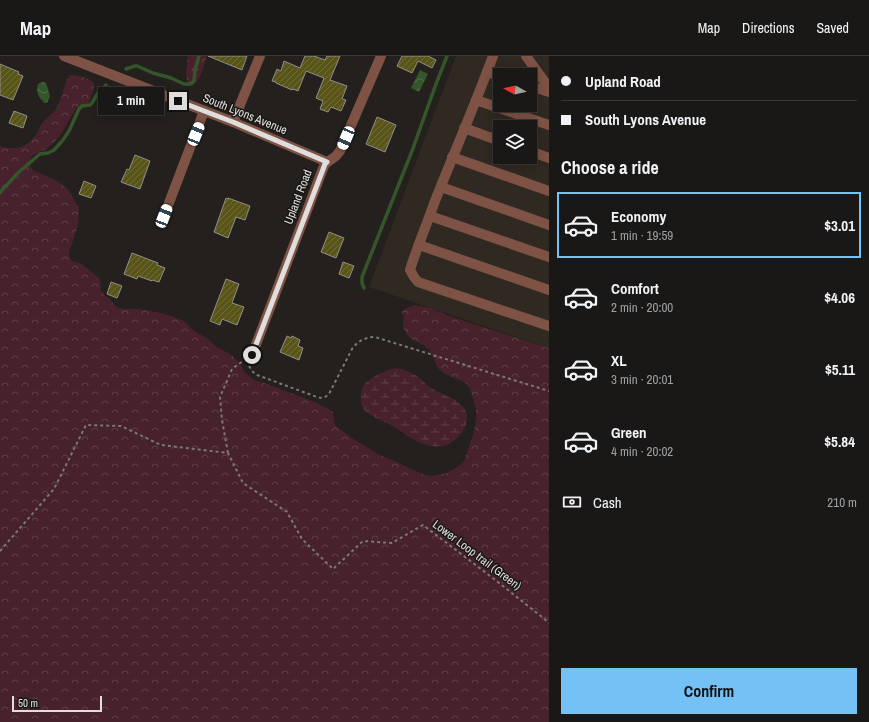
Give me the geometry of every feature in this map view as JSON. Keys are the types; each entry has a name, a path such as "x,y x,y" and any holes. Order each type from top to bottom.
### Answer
{"street":[{"name":"South Lyons Avenue","path":"64,56 233,122 327,162"},
{"path":"233,122 260,56"},
{"name":"Upland Road","path":"252,355 325,164 340,151 381,56"},
{"path":"493,56 452,157 410,270 418,282 549,326"},
{"path":"526,56 549,90"},
{"path":"487,72 493,74"},
{"path":"537,87 549,90"},
{"path":"476,100 549,125"},
{"path":"164,216 204,111"},
{"path":"464,128 493,138"},
{"path":"537,154 549,158"},
{"path":"452,157 549,191"},
{"path":"441,187 549,224"},
{"path":"430,216 549,257"},
{"path":"419,245 549,290"}],"path":[{"path":"252,355 249,361 255,374 319,398 329,394 354,346 362,340 372,337 549,391"},
{"path":"0,551 54,489 86,425 121,426 161,444 228,453 222,420 220,397 232,369 252,355"},
{"name":"Lower Loop trail (Green)","path":"228,453 243,483 287,512 302,539 333,569 363,541 392,543 423,525 500,583 549,623"}],"shaded area":[{"path":"456,56 549,56 549,348 369,287"}],"green space":[{"path":"188,56 207,56 200,77 192,86 187,82 186,71"},
{"path":"70,75 83,77 94,83 91,99 88,104 77,107 54,143 32,156 30,165 33,170 48,176 65,187 79,207 78,225 69,251 69,256 72,261 82,264 100,279 101,290 113,304 119,308 156,312 184,321 193,330 208,339 215,346 230,354 239,362 245,373 253,379 315,402 332,411 334,423 337,427 355,440 380,455 425,475 432,476 447,473 459,466 464,461 474,432 476,409 467,384 445,374 438,368 429,349 411,339 406,334 403,327 403,310 414,305 431,308 449,316 549,348 549,722 0,722 0,146 11,148 21,147 33,138 42,123 57,108"},
{"path":"395,368 414,374 432,389 458,402 462,406 467,415 467,420 464,430 457,438 443,446 436,447 426,445 372,416 363,409 361,400 364,385 377,375"}],"water":[{"path":"420,70 428,74 419,92 411,88"},
{"path":"39,83 46,83 50,96 48,102 44,103 37,90"}],"building":[{"path":"208,56 247,56 242,70"},
{"path":"305,56 314,56 325,60 327,56 340,56 330,80 347,86 342,99 346,100 341,111 331,107 328,112 320,109 323,101 316,98 324,78 306,71 298,91 292,90 272,81 277,69 281,71 284,61 300,68"},
{"path":"402,56 428,56 436,60 432,68 418,61 412,73 397,66"},
{"path":"0,64 19,72 18,74 23,76 13,100 0,95"},
{"path":"14,111 27,116 23,128 9,123"},
{"path":"377,117 396,125 385,152 366,144"},
{"path":"135,155 150,161 140,189 121,182 127,169 129,170"},
{"path":"84,181 96,186 91,198 79,194"},
{"path":"226,198 250,206 245,220 236,217 228,238 214,232"},
{"path":"329,232 344,238 336,258 321,252"},
{"path":"132,253 158,263 157,265 165,268 159,282 138,276 137,279 124,274"},
{"path":"343,262 354,266 349,278 339,274"},
{"path":"226,279 239,284 232,303 244,307 237,325 222,319 220,325 210,321"},
{"path":"111,282 122,286 117,298 107,294"},
{"path":"287,336 291,338 292,336 300,340 298,346 303,348 299,360 280,352"}],"waterway":[{"path":"126,69 137,66 184,84 190,84 194,81 199,56"},
{"path":"364,288 362,277 412,151 447,56"},
{"path":"0,193 19,172 40,154 48,153 54,150 69,131 79,109 82,106 90,105 98,93 106,85"}],"route":[{"path":"178,101 233,122 327,162 252,355"}]}
